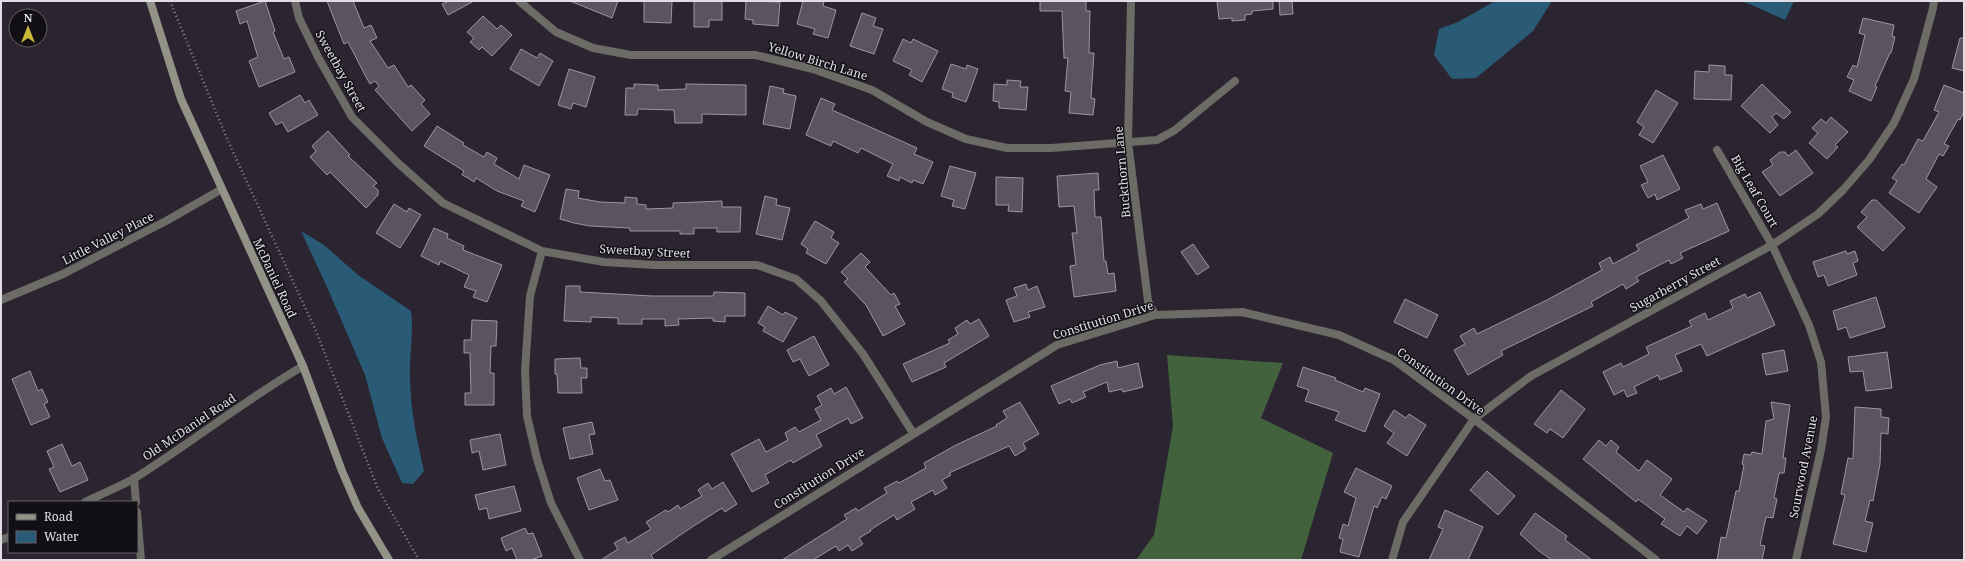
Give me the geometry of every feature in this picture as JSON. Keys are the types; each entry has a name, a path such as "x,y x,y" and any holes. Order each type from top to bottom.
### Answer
{"main road":[{"name":"McDaniel Road","path":"150,1 181,99 303,366 342,471 358,508 390,560"}],"street":[{"name":"Sweetbay Street","path":"295,1 299,18 318,57 352,117 398,164 443,203 542,251 604,262 655,265 757,265 796,279 820,301 863,354 913,433"},
{"name":"Yellow Birch Lane","path":"520,1 556,32 593,48 631,55 755,55 813,69 872,90 926,122 966,139 1007,148 1051,148 1157,140 1176,130 1235,81"},
{"name":"Buckthorn Lane","path":"1131,1 1128,142 1148,301 1155,315"},
{"name":"Sugarberry Street","path":"1392,560 1403,522 1474,419 1531,376 1772,245 1818,214 1844,190 1869,160 1894,123 1914,79 1934,1"},
{"name":"Big Leaf Court","path":"1718,150 1772,245"},
{"name":"Little Valley Place","path":"1,300 63,274 166,221 222,189"},
{"name":"Sourwood Avenue","path":"1772,245 1809,325 1821,362 1825,393 1826,417 1821,450 1796,560"},
{"path":"542,251 530,296 525,371 528,416 537,460 551,503 580,560"},
{"name":"Constitution Drive","path":"711,560 913,433 1058,345 1155,315 1242,312 1339,335 1394,360 1474,419 1656,560"},
{"name":"Old McDaniel Road","path":"87,501 134,478 254,398 275,382 303,366"},
{"path":"134,478 136,501"},
{"path":"138,524 141,560"}],"path":[{"path":"170,1 228,141 322,344 378,489 419,560"}],"green space":[{"path":"1167,355 1283,363 1261,418 1333,453 1301,560 1136,560 1154,535 1173,426"}],"water":[{"path":"1495,1 1552,1 1533,31 1476,78 1452,79 1434,55 1439,29 1458,22"},
{"path":"1738,1 1794,1 1785,20 1747,3"},
{"path":"301,231 324,245 358,275 411,311 412,327 410,388 416,436 424,471 413,484 402,483 382,438 365,375"}],"building":[{"path":"265,1 275,31 273,32 284,59 289,57 295,72 259,87 249,61 258,57 247,21 240,24 236,11"},
{"path":"327,1 353,1 364,28 371,25 377,38 370,41 388,68 394,65 408,87 411,85 425,100 421,104 430,114 412,131 375,90 379,86 375,81 370,84 348,42 344,44"},
{"path":"449,1 474,1 448,15 442,4"},
{"path":"570,1 618,1 612,18"},
{"path":"644,1 672,1 671,23 644,22"},
{"path":"694,1 722,1 722,20 709,20 709,27 694,27"},
{"path":"746,1 780,2 778,26 753,24 753,20 745,19"},
{"path":"803,1 824,1 823,6 836,10 828,38 813,34 815,29 797,24"},
{"path":"1040,1 1086,1 1086,11 1090,11 1089,53 1094,53 1091,98 1095,99 1093,115 1069,113 1071,92 1065,91 1068,58 1064,58 1062,11 1040,11"},
{"path":"1217,1 1273,1 1273,9 1252,11 1252,14 1245,15 1245,20 1232,21 1232,18 1219,19"},
{"path":"1279,1 1292,1 1293,14 1280,15"},
{"path":"862,13 876,18 873,26 883,29 874,54 850,46"},
{"path":"483,16 497,29 501,25 512,35 492,56 482,47 479,50 470,42 474,38 467,32"},
{"path":"1863,18 1894,25 1892,36 1895,37 1891,53 1875,86 1877,87 1871,101 1849,91 1854,80 1847,77 1853,65 1857,67 1865,35 1859,33"},
{"path":"1960,38 1964,38 1964,71 1952,68"},
{"path":"903,39 911,43 913,39 938,51 922,82 909,75 912,70 893,61"},
{"path":"521,49 537,58 540,53 553,61 539,86 510,69"},
{"path":"951,64 966,69 967,65 978,69 966,102 952,97 953,93 942,89"},
{"path":"1709,65 1725,66 1725,75 1732,75 1731,100 1694,99 1695,71 1709,72"},
{"path":"569,69 595,77 586,107 573,103 571,109 558,105"},
{"path":"1007,80 1021,81 1020,87 1028,87 1026,110 999,108 999,102 993,101 994,84 1007,85"},
{"path":"634,84 658,85 658,90 686,89 686,84 746,85 746,115 702,114 702,123 675,123 674,110 638,109 637,115 625,115 626,88 634,88"},
{"path":"1762,84 1791,112 1784,119 1776,113 1772,117 1778,125 1770,133 1741,106"},
{"path":"1944,85 1964,93 1964,111 1960,120 1958,119 1944,144 1949,146 1943,156 1939,154 1926,179 1937,187 1919,213 1889,193 1897,181 1892,178 1902,164 1904,165 1918,139 1923,141 1939,112 1934,110"},
{"path":"770,86 784,89 783,93 796,96 790,129 763,124"},
{"path":"1656,90 1678,103 1653,143 1639,135 1644,127 1637,122"},
{"path":"300,95 305,103 309,100 318,115 288,132 282,122 276,125 269,113"},
{"path":"821,98 835,104 832,110 917,148 914,154 933,162 923,184 913,180 912,183 900,177 899,181 887,176 893,164 861,148 858,153 833,141 831,146 806,135"},
{"path":"1831,117 1848,132 1835,145 1838,147 1827,159 1809,143 1818,133 1812,128 1821,119 1826,123"},
{"path":"437,126 464,143 463,145 484,157 487,152 497,158 494,164 519,179 524,165 550,175 535,212 521,206 524,201 497,191 476,178 474,182 462,175 464,171 424,146"},
{"path":"328,131 350,155 348,156 377,183 373,186 378,190 378,195 366,208 330,172 327,175 310,157 316,151 312,146"},
{"path":"1796,150 1813,173 1780,196 1762,172 1773,165 1770,160 1780,152 1785,152 1788,156"},
{"path":"1663,155 1680,189 1657,200 1655,194 1648,198 1641,185 1648,182 1640,166"},
{"path":"950,166 976,173 965,209 952,206 954,200 941,196"},
{"path":"1098,173 1099,190 1094,190 1095,217 1101,217 1104,261 1106,261 1108,274 1114,273 1116,291 1074,297 1070,266 1076,265 1072,233 1077,233 1074,206 1059,207 1057,176"},
{"path":"996,177 1023,178 1022,212 1008,211 1009,205 996,205"},
{"path":"566,189 579,191 578,198 600,202 625,203 625,197 637,198 637,204 646,205 646,209 673,208 673,203 722,201 722,207 741,207 740,232 717,232 717,228 694,228 694,234 680,234 680,231 630,231 630,228 590,226 574,223 560,219"},
{"path":"765,196 777,199 776,205 790,208 782,240 756,234"},
{"path":"1872,200 1876,200 1905,228 1883,251 1857,227 1867,217 1861,212"},
{"path":"1717,203 1729,231 1680,253 1683,258 1671,264 1669,260 1636,277 1639,281 1626,289 1623,284 1591,302 1593,306 1501,351 1503,355 1468,375 1454,350 1465,344 1460,336 1474,328 1477,334 1547,300 1602,270 1599,263 1610,257 1613,264 1639,250 1636,245 1689,218 1685,210 1701,204 1703,209"},
{"path":"394,204 407,212 409,208 421,215 400,248 376,233"},
{"path":"815,221 834,232 831,238 839,243 826,264 806,253 808,249 801,244"},
{"path":"434,228 448,234 447,238 464,246 463,250 502,265 487,302 473,297 476,291 464,287 469,275 440,261 439,265 421,256"},
{"path":"1193,244 1209,267 1197,275 1181,252"},
{"path":"1846,251 1847,254 1855,251 1858,261 1853,263 1857,275 1828,286 1824,275 1818,277 1813,262"},
{"path":"861,253 870,262 865,267 891,295 894,293 900,304 895,306 905,324 883,336 866,305 844,282 848,279 841,272"},
{"path":"1026,284 1028,290 1037,286 1045,307 1028,312 1030,317 1014,322 1006,300 1017,296 1014,288"},
{"path":"566,286 580,286 580,292 652,296 713,296 714,292 745,293 745,316 725,316 725,322 713,321 713,318 678,319 679,325 665,326 665,319 642,319 642,324 618,324 618,318 591,317 591,322 564,321"},
{"path":"1760,292 1775,325 1707,356 1701,344 1675,355 1682,371 1660,380 1658,375 1634,387 1637,393 1627,397 1624,390 1614,395 1603,372 1621,363 1623,367 1649,354 1646,347 1692,326 1689,321 1705,313 1708,320 1733,308 1730,301 1745,294 1747,298"},
{"path":"1876,297 1885,327 1850,338 1846,327 1838,330 1833,311"},
{"path":"1405,299 1438,315 1427,338 1394,322"},
{"path":"768,306 783,315 785,312 797,318 783,342 763,331 765,327 758,323"},
{"path":"979,319 989,336 944,363 946,367 912,382 903,364 950,343 948,340 958,334 955,328 967,320 970,324"},
{"path":"472,320 497,321 496,346 491,346 490,373 494,373 494,405 465,405 465,393 471,393 470,353 464,353 464,340 471,340"},
{"path":"814,336 829,365 809,376 800,359 793,362 787,350"},
{"path":"1784,350 1788,371 1766,375 1762,354"},
{"path":"1887,352 1892,388 1866,391 1863,371 1850,372 1848,357"},
{"path":"580,358 581,368 587,368 587,378 581,378 582,393 558,393 557,374 555,374 555,359"},
{"path":"1117,361 1118,368 1138,363 1143,387 1123,392 1122,389 1109,392 1107,382 1083,392 1086,397 1072,403 1070,399 1059,404 1051,386 1100,365"},
{"path":"1303,367 1336,378 1335,380 1363,392 1365,388 1380,394 1365,432 1335,420 1339,412 1305,401 1309,390 1297,386"},
{"path":"30,371 38,391 42,389 48,402 44,404 50,417 31,425 12,379"},
{"path":"846,387 863,418 851,424 848,418 816,435 822,446 793,463 791,460 765,475 769,483 752,492 731,454 759,439 766,452 788,440 785,433 795,427 799,432 821,420 815,409 822,405 817,396 831,388 834,394"},
{"path":"1561,390 1585,409 1563,438 1550,429 1547,433 1534,424"},
{"path":"1020,402 1039,434 1023,443 1026,449 1015,456 1009,446 949,473 951,475 942,480 947,488 935,495 933,490 911,502 915,509 897,520 894,515 870,530 871,531 859,538 863,544 852,551 848,545 839,551 836,546 813,560 782,560 847,519 844,515 856,508 858,511 887,493 884,488 897,481 899,483 926,468 924,463 956,445 997,426 996,425 1007,418 1003,411"},
{"path":"1771,402 1790,405 1783,458 1786,458 1784,473 1779,473 1774,498 1777,499 1773,518 1766,517 1760,545 1765,546 1762,560 1717,560 1721,537 1726,538 1736,491 1739,491 1744,465 1742,464 1744,454 1751,455 1752,452 1762,454 1766,421 1774,419"},
{"path":"1855,407 1881,409 1881,417 1889,418 1888,434 1881,433 1880,464 1873,501 1870,500 1865,521 1873,523 1866,552 1833,544 1845,495 1841,494 1848,458 1853,459"},
{"path":"1394,410 1406,418 1409,414 1426,425 1407,456 1387,443 1394,433 1384,426"},
{"path":"592,422 595,434 589,435 593,454 570,459 563,428"},
{"path":"500,434 506,465 483,470 479,451 472,453 470,440"},
{"path":"1599,440 1606,446 1611,440 1619,447 1616,452 1639,471 1647,460 1672,479 1660,495 1684,512 1687,508 1707,521 1697,534 1687,526 1680,536 1661,524 1665,519 1638,499 1636,502 1583,459"},
{"path":"62,444 72,466 80,462 88,480 60,492 49,469 54,467 47,451"},
{"path":"1356,468 1392,486 1386,499 1382,497 1377,508 1374,506 1359,557 1340,552 1343,539 1339,538 1343,524 1348,526 1356,498 1344,492"},
{"path":"600,469 605,481 610,480 618,500 589,510 577,478"},
{"path":"1487,471 1515,496 1498,515 1470,490"},
{"path":"723,482 737,504 725,512 722,508 692,527 651,555 654,560 601,560 618,549 614,543 625,537 628,543 651,529 646,522 666,510 668,512 678,505 680,509 702,496 698,490 708,483 712,489"},
{"path":"514,486 521,511 489,519 487,508 479,510 475,495"},
{"path":"1445,510 1483,527 1468,560 1429,560 1443,529 1438,527"},
{"path":"1535,513 1567,536 1565,540 1592,560 1552,560 1539,551 1520,534"},
{"path":"525,528 528,534 533,533 542,556 531,560 517,560 512,548 506,551 501,538"}]}
